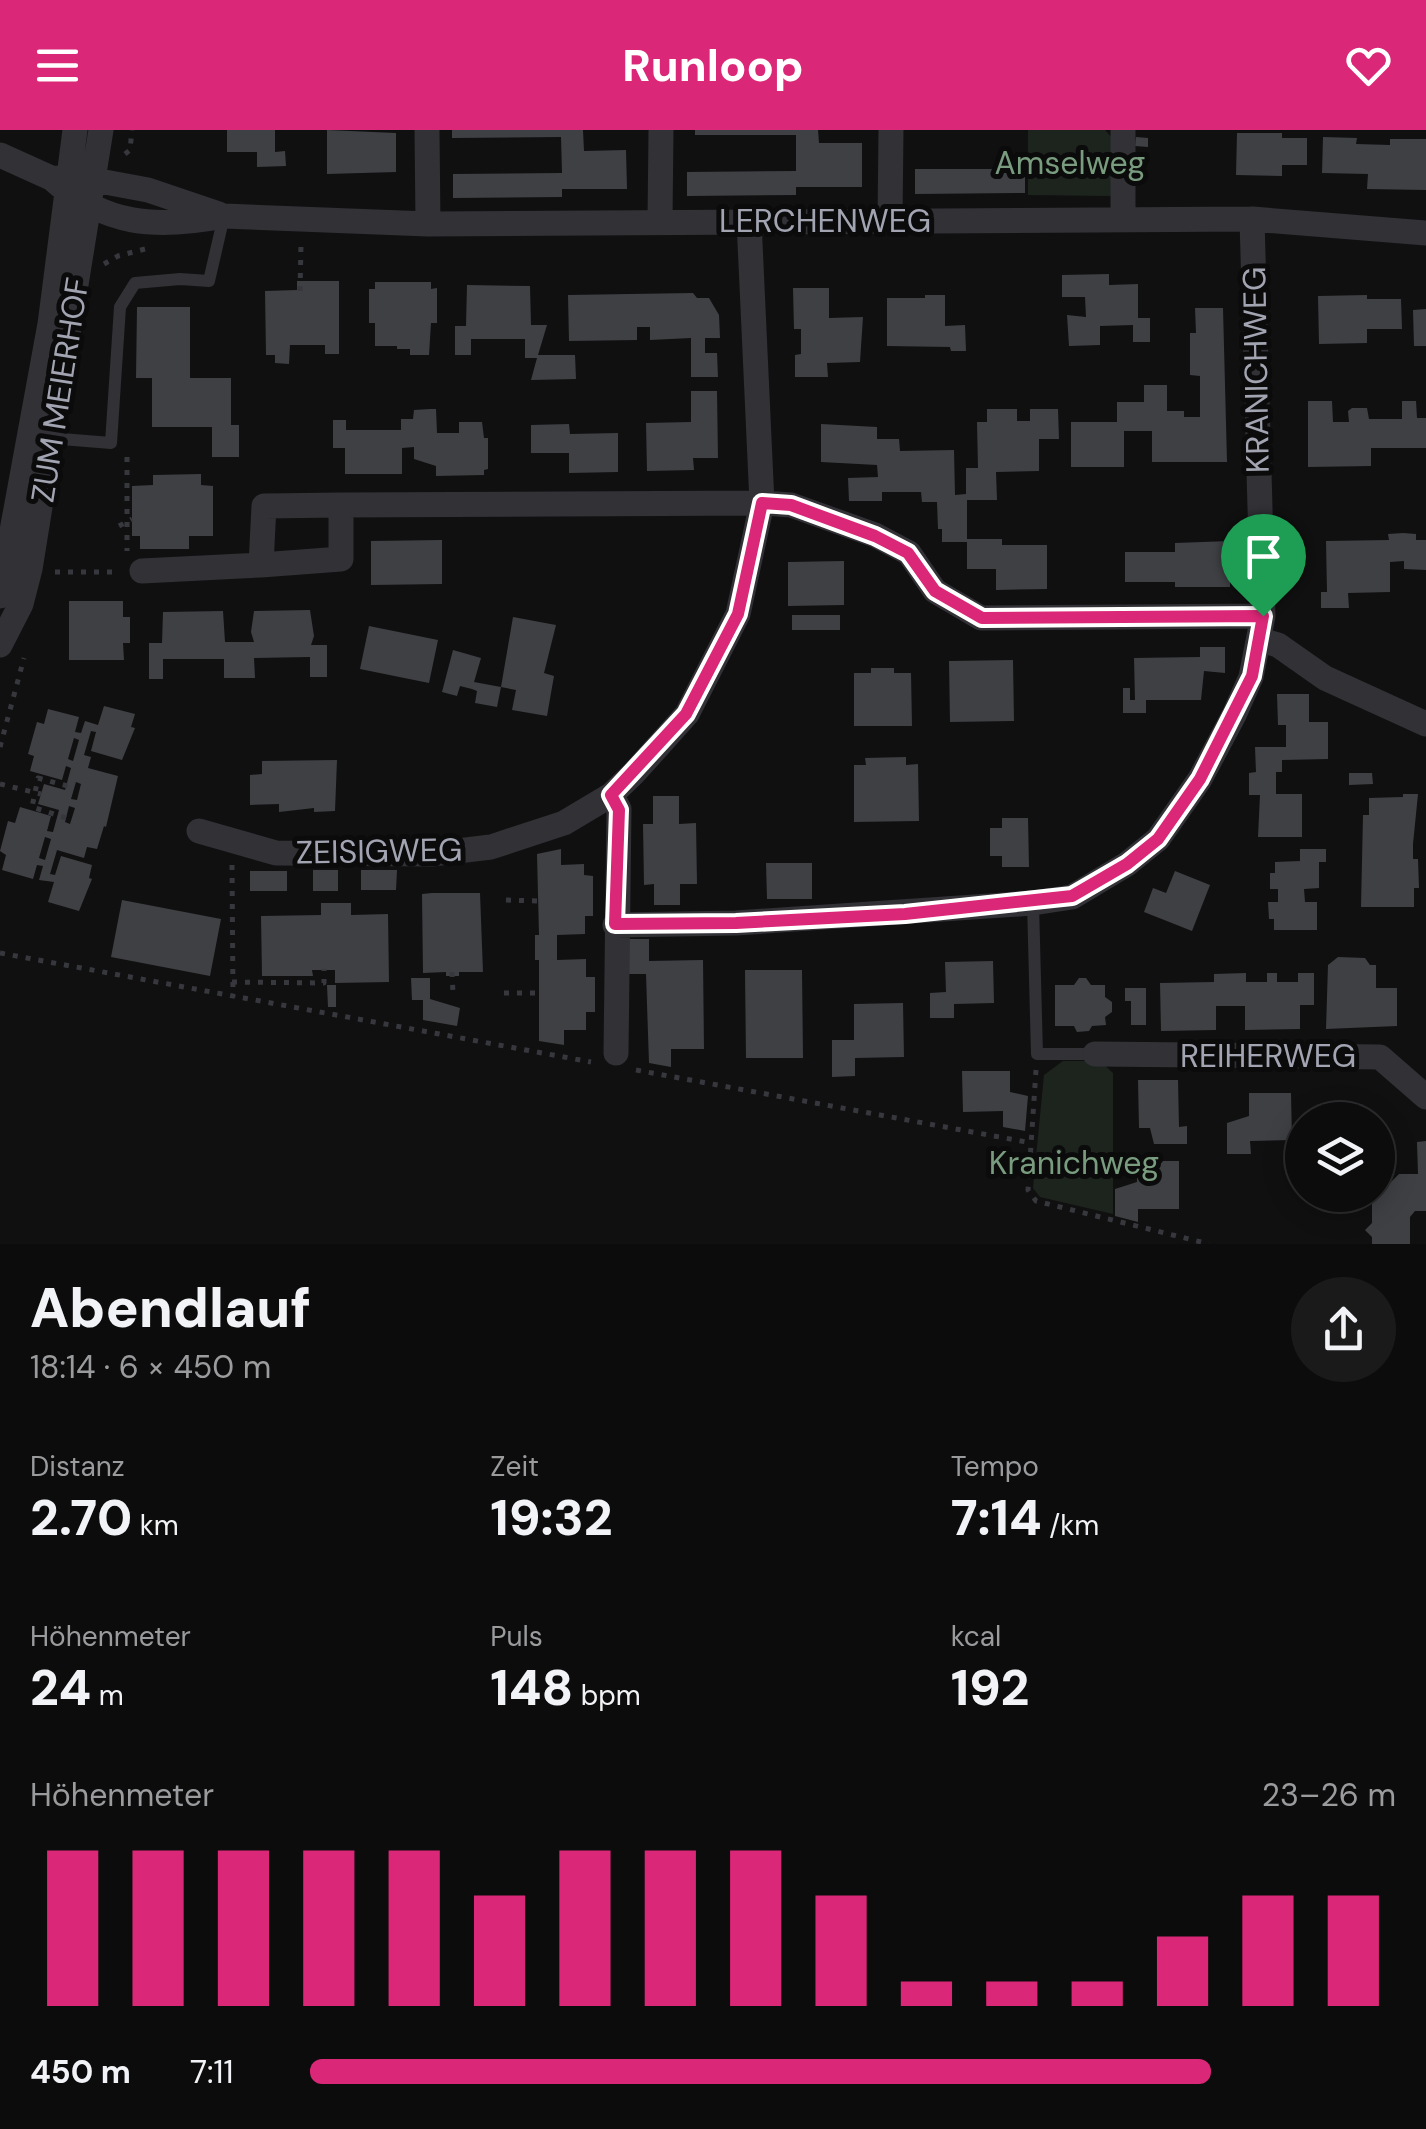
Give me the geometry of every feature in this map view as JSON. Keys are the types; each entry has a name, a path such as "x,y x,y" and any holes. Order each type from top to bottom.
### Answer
{"street":[{"name":"ZUM MEIERHOF","path":"0,596 22,490 42,437 74,187 74,130"},
{"name":"ZUM MEIERHOF","path":"74,187 101,130"},
{"path":"427,130 428,224"},
{"path":"660,130 660,221"},
{"path":"890,220 891,130"},
{"path":"1123,219 1124,130"},
{"name":"LERCHENWEG","path":"0,155 74,187 116,218 157,223 224,216 428,224 1252,220 1426,233"},
{"name":"KRANICHWEG","path":"615,924 736,923 1033,903 1072,896 1127,864 1158,839 1200,779 1234,716 1252,676 1261,628 1252,220"},
{"name":"ZEISIGWEG","path":"199,831 276,853 432,854 491,847 564,823 611,795 686,714 738,614 762,503 749,222"},
{"name":"ZUM MEIERHOF","path":"0,645 20,604 22,490"},
{"path":"135,571 341,558 341,504"},
{"path":"261,565 264,506 791,505 875,536 908,553 935,591 982,618 1261,628 1324,678 1426,724"},
{"path":"611,795 619,810 615,1062"},
{"name":"REIHERWEG","path":"1095,1054 1380,1057 1426,1097"}],"lane":[{"path":"42,437 111,443 120,307 134,283 180,278 209,281 224,216"},
{"path":"1033,903 1037,1054 1095,1054"}],"path":[{"path":"130,150 132,130"},
{"path":"300,290 302,219"},
{"path":"44,570 135,571 126,444"},
{"path":"118,526 130,519"},
{"path":"66,818 32,807 38,793 38,778 75,788"},
{"path":"0,784 38,793"},
{"path":"232,840 232,997"},
{"path":"506,900 538,901"},
{"path":"0,953 615,1062 1032,1143"},
{"path":"232,982 324,983 324,970"},
{"path":"452,972 452,994"},
{"path":"504,993 539,993"},
{"path":"1037,1054 1028,1190 1036,1202 1209,1244"}],"green space":[{"name":"Amselweg","path":"1028,130 1105,130 1113,139 1111,196 1028,195"},
{"name":"Kranichweg","path":"1063,1061 1100,1061 1113,1073 1113,1214 1040,1197 1033,1188 1044,1075"}],"building":[{"path":"227,130 275,130 275,152 285,151 286,166 257,167 257,152 227,152"},
{"path":"327,130 396,133 396,172 327,174"},
{"path":"452,130 583,130 584,151 626,150 627,189 562,189 562,197 453,198 453,174 562,173 561,137 452,138"},
{"path":"695,130 818,130 819,143 862,143 862,187 796,187 796,195 687,196 687,172 796,171 796,135 695,135"},
{"path":"1237,133 1282,133 1282,138 1307,138 1307,165 1282,165 1282,176 1236,175"},
{"path":"1136,137 1148,138 1148,147 1135,146"},
{"path":"1323,137 1357,138 1356,144 1390,145 1390,139 1426,139 1426,190 1367,189 1368,174 1322,173"},
{"path":"915,169 1025,169 1025,193 915,194"},
{"path":"1109,274 1109,285 1138,284 1138,318 1150,318 1150,342 1133,342 1133,325 1100,326 1100,345 1069,346 1067,315 1086,317 1085,297 1062,297 1062,275"},
{"path":"297,281 339,281 339,354 325,354 325,345 290,345 289,364 275,363 275,355 266,355 265,291 297,290"},
{"path":"375,282 431,282 431,289 437,288 437,323 431,323 429,355 410,355 410,349 397,346 375,346 375,323 369,323 369,289 375,289"},
{"path":"467,285 530,286 531,325 547,325 538,355 575,355 576,379 531,380 537,358 525,358 525,339 471,339 471,355 455,355 455,326 466,326"},
{"path":"793,288 829,288 829,318 863,317 860,362 827,363 828,377 795,377 795,355 801,354 801,329 794,329"},
{"path":"693,293 697,298 709,298 719,315 720,338 705,338 705,353 717,353 718,377 691,377 691,338 650,340 650,327 637,327 637,340 569,341 568,295"},
{"path":"945,295 945,326 965,325 966,351 887,346 887,298"},
{"path":"1367,295 1367,299 1401,299 1402,329 1367,329 1367,343 1319,344 1318,296"},
{"path":"137,307 190,307 190,378 231,378 231,425 239,425 239,457 212,457 212,427 152,427 152,378 136,378"},
{"path":"1195,308 1223,308 1227,462 1152,462 1152,431 1124,431 1124,467 1071,467 1071,422 1117,422 1117,402 1144,402 1144,385 1167,385 1167,411 1184,411 1184,417 1200,417 1200,376 1190,375 1190,333 1196,333"},
{"path":"1426,309 1426,346 1414,346 1413,310"},
{"path":"691,391 717,391 718,458 693,458 694,470 647,471 646,423 691,422"},
{"path":"1308,401 1332,401 1333,422 1349,422 1348,411 1352,408 1367,408 1369,419 1402,419 1402,401 1416,401 1417,418 1426,418 1426,448 1371,448 1371,466 1308,467"},
{"path":"436,409 437,433 459,433 459,422 482,422 484,438 488,438 488,469 484,475 436,476 436,466 414,459 414,447 402,448 402,474 345,474 345,448 333,448 333,420 346,420 346,430 401,430 401,419 413,419 414,410"},
{"path":"987,409 1017,409 1017,421 1030,421 1030,409 1058,409 1059,439 1039,439 1039,471 996,472 997,500 967,500 967,539 1002,539 1002,545 1047,545 1047,589 996,590 996,569 967,569 967,542 942,542 937,502 922,502 921,492 882,492 882,501 849,501 848,478 878,477 877,465 821,462 821,424 877,427 877,439 899,439 900,451 954,450 955,495 966,494 966,468 978,468 977,422 987,422"},
{"path":"569,424 570,434 618,433 618,472 569,473 569,453 531,453 531,425"},
{"path":"201,474 201,485 213,486 213,536 189,536 189,549 140,549 140,536 132,536 132,486 153,485 153,475"},
{"path":"1403,533 1426,540 1426,570 1404,569 1404,561 1390,562 1390,592 1348,593 1349,608 1321,608 1321,592 1327,592 1326,541 1389,540 1388,534"},
{"path":"442,540 442,584 371,585 371,541"},
{"path":"1230,541 1230,587 1125,582 1125,552 1175,552 1175,543"},
{"path":"844,561 844,605 788,606 788,562"},
{"path":"69,601 123,601 123,617 130,617 130,643 123,643 124,660 69,660"},
{"path":"310,610 314,636 311,645 327,645 327,677 310,677 310,657 254,658 255,678 224,678 224,659 163,659 163,679 149,679 149,643 162,643 163,612 223,611 225,642 254,642 254,611"},
{"path":"792,615 840,615 840,630 792,630"},
{"path":"513,617 556,625 544,673 554,676 547,716 512,710 516,690 501,687"},
{"path":"369,626 438,640 429,683 360,669"},
{"path":"1200,647 1225,647 1225,673 1204,671 1201,700 1146,700 1146,713 1123,713 1123,688 1130,688 1130,700 1135,700 1134,658 1200,657"},
{"path":"453,650 481,658 474,682 501,687 497,707 475,703 477,691 472,689 460,686 457,696 442,692"},
{"path":"1013,660 1014,721 950,722 949,661"},
{"path":"871,668 911,673 912,726 854,726 854,673 871,673"},
{"path":"1277,694 1309,694 1309,722 1328,722 1328,759 1282,760 1282,772 1276,772 1276,794 1302,794 1302,837 1258,837 1260,795 1249,795 1249,773 1256,772 1255,747 1286,747 1286,725 1278,725"},
{"path":"104,706 135,714 131,727 135,728 122,760 91,751 96,732 91,731 84,755 91,757 88,768 118,776 106,827 97,849 87,847 84,858 57,850 50,874 55,875 61,856 92,865 92,879 79,911 48,902 54,882 39,880 43,866 37,865 33,879 2,870 6,855 0,851 8,821 15,823 20,807 51,816 47,831 53,832 59,810 38,804 44,784 65,790 71,768 66,766 62,780 30,771 34,756 28,754 37,722 44,724 48,709 79,717 75,732 81,733 85,721 98,725","holes":["74,738 79,740 73,761 68,759","76,782 81,784 77,800 71,799","69,806 75,808 70,824 65,822","45,837 51,839 45,860 39,858"]},
{"path":"906,757 906,765 918,764 919,821 854,822 854,765 866,765 865,758"},
{"path":"337,760 335,811 314,812 314,808 279,812 279,804 250,805 250,775 262,774 262,761"},
{"path":"1349,773 1372,773 1373,784 1349,785"},
{"path":"1418,794 1413,859 1418,859 1419,888 1414,888 1414,907 1361,907 1363,815 1369,815 1369,798"},
{"path":"653,796 679,796 679,824 696,823 697,884 680,884 680,905 654,905 654,884 644,885 643,824 653,824"},
{"path":"1002,818 1028,818 1029,867 1002,867 1002,856 990,856 990,828 1002,828"},
{"path":"561,849 561,865 584,864 584,875 593,876 593,916 585,916 585,934 557,935 557,960 586,959 586,977 595,977 595,1012 586,1012 586,1030 564,1030 564,1045 539,1041 539,960 535,960 535,935 539,935 537,854"},
{"path":"1300,849 1326,849 1326,862 1319,862 1319,888 1304,889 1305,902 1317,902 1317,930 1274,930 1268,902 1278,902 1278,889 1270,889 1270,873 1275,873 1275,862 1300,861"},
{"path":"766,863 812,863 812,899 767,899"},
{"path":"313,870 338,870 338,891 313,891"},
{"path":"361,870 397,870 396,890 361,890"},
{"path":"250,871 287,871 287,891 250,891"},
{"path":"1175,871 1210,885 1192,931 1144,912 1153,888 1166,893"},
{"path":"480,893 483,972 459,972 459,976 423,973 422,894"},
{"path":"122,900 221,919 210,976 111,957"},
{"path":"321,903 351,903 351,915 388,914 389,982 335,983 335,970 312,970 313,976 262,976 261,916 321,915"},
{"path":"626,939 649,939 649,961 703,960 704,1049 671,1049 671,1067 649,1063 646,974 626,974"},
{"path":"1338,957 1365,958 1370,965 1376,965 1376,988 1397,988 1397,1026 1326,1029 1328,965"},
{"path":"993,961 994,1003 954,1004 954,1018 930,1018 930,993 946,992 945,962"},
{"path":"745,970 802,970 803,1058 746,1058"},
{"path":"1246,973 1246,982 1267,982 1267,973 1277,973 1277,982 1298,982 1298,973 1314,973 1314,1005 1300,1005 1300,1029 1245,1030 1245,1006 1216,1006 1216,1030 1161,1031 1160,983 1214,982 1214,974"},
{"path":"411,978 430,978 430,999 460,1008 457,1026 423,1020 423,1000 412,1000"},
{"path":"1079,978 1086,978 1091,985 1105,985 1105,997 1112,1002 1106,1025 1077,1032 1074,1026 1055,1026 1055,985 1074,985"},
{"path":"327,985 336,985 336,1007 328,1007"},
{"path":"1125,988 1146,988 1146,1025 1131,1025 1131,1001 1125,1001"},
{"path":"903,1003 904,1057 855,1058 855,1076 832,1077 832,1040 854,1040 854,1004"},
{"path":"962,1071 1010,1071 1010,1092 1028,1096 1025,1131 1003,1127 1003,1111 963,1112"},
{"path":"1138,1080 1178,1080 1179,1127 1187,1126 1187,1144 1154,1144 1150,1128 1139,1128"},
{"path":"1249,1093 1291,1093 1291,1102 1285,1102 1285,1140 1250,1141 1251,1154 1227,1154 1227,1123 1249,1116"},
{"path":"1426,1141 1426,1211 1415,1211 1410,1217 1410,1244 1372,1244 1372,1237 1365,1230 1372,1223 1372,1212 1395,1212 1395,1178 1399,1174 1418,1174 1417,1142"},
{"path":"1137,1161 1179,1161 1179,1209 1138,1209 1138,1222 1115,1216 1115,1189 1137,1182"}],"route":[{"path":"762,503 791,505 875,536 908,553 935,591 982,618 1263,616 1252,676 1200,779 1158,839 1127,864 1072,896 905,914 736,923 615,924 619,810 611,795 686,714 738,614 762,503"}]}
